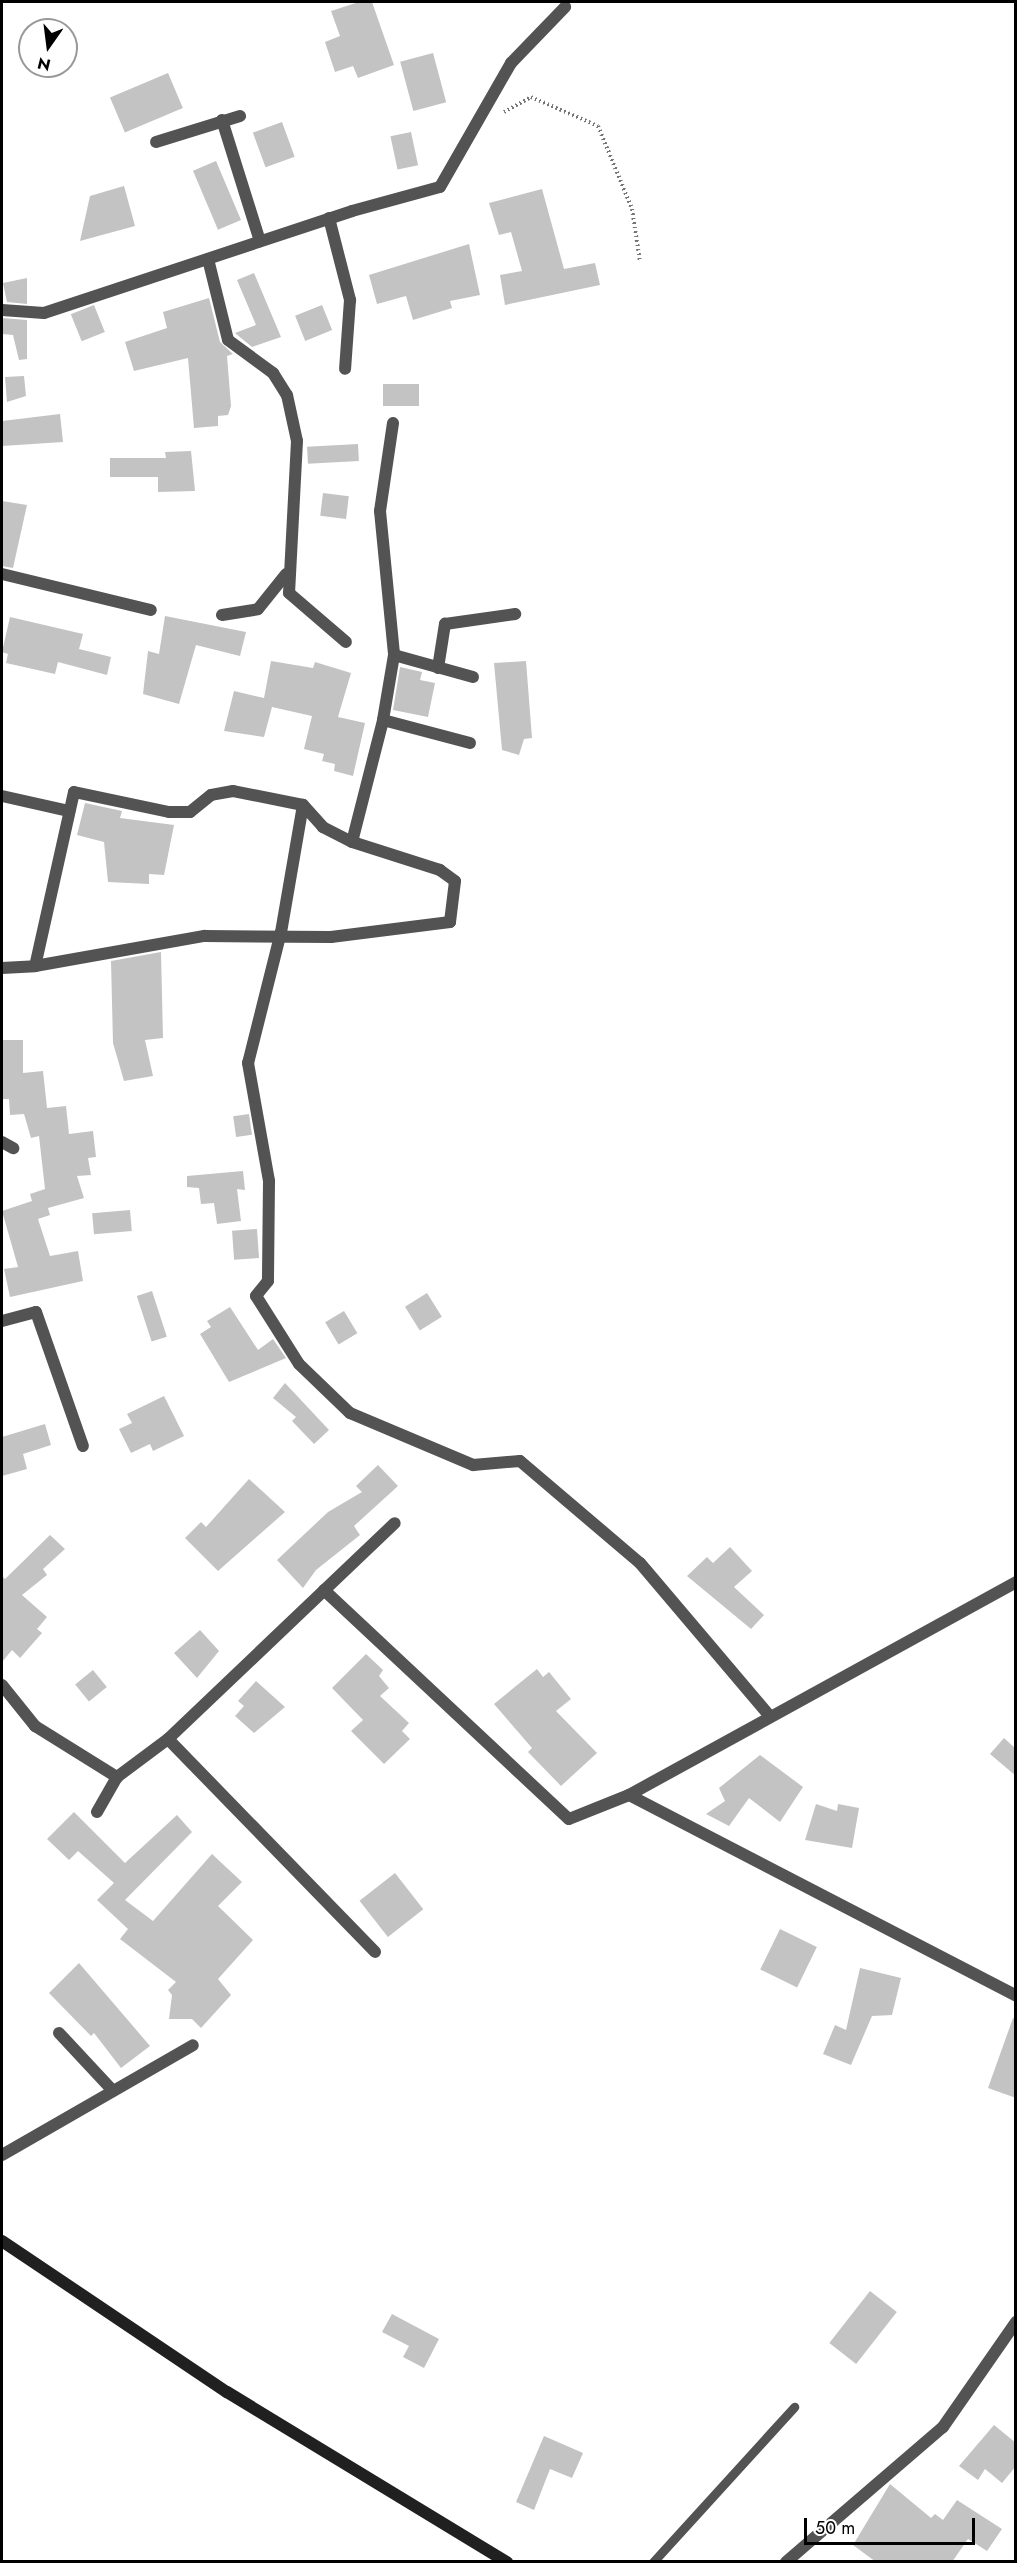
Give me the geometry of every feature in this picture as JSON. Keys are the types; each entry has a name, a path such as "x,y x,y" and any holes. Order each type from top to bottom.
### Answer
{"street":[{"path":"2,310 44,313 329,218 440,187 511,63 565,7"},
{"path":"156,142 240,116"},
{"path":"222,120 260,241"},
{"path":"329,218 350,300 345,369"},
{"path":"208,259 228,340 260,360 286,395 297,441 296,498 286,574 289,593 346,642"},
{"path":"352,842 383,720 394,655 380,511 393,423"},
{"path":"2,574 151,610"},
{"path":"222,615 258,609 286,574"},
{"path":"438,668 445,624 515,614"},
{"path":"394,655 473,677"},
{"path":"383,720 470,743"},
{"path":"2,968 35,966 204,936 332,937 450,922 455,881 440,870 352,842 323,827 303,805 233,792 211,795 190,812 169,812 74,792 35,966"},
{"path":"2,796 69,811"},
{"path":"303,805 280,937 248,1063 269,1181 268,1281 256,1296 293,1354 350,1413 423,1448 473,1465 520,1461 640,1563 768,1714"},
{"path":"2,1142 13,1148"},
{"path":"2,1321 36,1312 83,1446"},
{"path":"97,1812 117,1777 168,1739 395,1523"},
{"path":"324,1590 569,1819 629,1795 768,1714 1016,1582"},
{"path":"2,1685 35,1726 117,1777"},
{"path":"168,1739 375,1952"},
{"path":"629,1795 1016,1996"},
{"path":"59,2033 113,2091"},
{"path":"2,2156 193,2045"},
{"path":"2,2241 227,2392 507,2562"},
{"path":"786,2562 943,2427 1016,2322"}],"lane":[{"path":"653,2562 794,2406"}],"path":[{"path":"474,128 531,97 598,126 632,208 640,261"}],"building":[{"path":"359,2 372,2 394,65 358,78 353,66 335,72 325,42 340,36 331,11"},
{"path":"433,53 446,102 413,111 400,62"},
{"path":"168,73 183,108 125,133 110,98"},
{"path":"282,122 295,157 266,167 253,133"},
{"path":"411,132 418,165 398,170 390,136"},
{"path":"216,161 241,220 218,230 193,171"},
{"path":"124,186 135,226 80,241 90,196"},
{"path":"542,189 564,269 595,263 600,285 505,305 500,275 522,271 511,232 499,235 489,203"},
{"path":"469,244 480,295 450,301 452,308 413,320 406,296 377,304 369,275"},
{"path":"254,273 281,337 252,347 235,333 256,325 237,280"},
{"path":"27,278 27,304 7,302 3,283"},
{"path":"209,298 220,342 233,354 227,356 231,406 228,415 218,416 218,426 194,428 188,358 134,371 125,342 167,328 163,312"},
{"path":"94,305 105,332 82,341 71,314"},
{"path":"322,305 332,330 305,341 295,316"},
{"path":"2,318 27,320 27,359 19,360 13,335 2,334"},
{"path":"24,376 26,396 7,402 5,377"},
{"path":"383,384 419,384 419,406 383,406"},
{"path":"60,414 63,442 2,446 2,421"},
{"path":"358,444 359,461 308,464 307,447"},
{"path":"191,451 195,491 158,492 158,477 110,477 110,458 166,458 165,452"},
{"path":"323,493 349,496 346,519 320,516"},
{"path":"2,501 27,505 13,568 2,566"},
{"path":"165,616 246,632 240,656 196,645 179,704 143,694 148,651 159,654"},
{"path":"10,617 83,634 79,649 111,657 107,675 58,662 55,674 6,663 8,654 2,652"},
{"path":"271,661 313,668 315,662 351,673 338,717 365,723 353,776 334,771 335,764 322,761 324,754 304,749 312,716 272,707 264,737 224,731 234,691 264,698"},
{"path":"526,661 532,738 524,739 519,755 502,750 494,663"},
{"path":"400,667 422,672 420,680 435,683 428,717 393,710"},
{"path":"85,803 122,811 120,818 174,825 164,875 149,874 149,884 108,882 104,842 77,835"},
{"path":"161,952 163,1038 145,1040 153,1076 124,1081 113,1043 111,961"},
{"path":"2,1040 23,1040 23,1073 43,1071 47,1108 66,1106 69,1134 93,1131 96,1157 88,1158 91,1175 77,1176 84,1198 48,1208 50,1215 38,1219 50,1256 78,1251 83,1281 10,1297 4,1269 18,1267 2,1211 32,1201 30,1194 45,1189 39,1136 31,1138 24,1114 10,1115 9,1099 2,1099"},
{"path":"249,1114 252,1135 236,1137 233,1116"},
{"path":"243,1171 245,1190 237,1189 241,1221 217,1224 214,1203 201,1204 199,1188 187,1187 187,1176"},
{"path":"130,1210 132,1231 94,1234 92,1213"},
{"path":"257,1229 259,1258 234,1260 232,1231"},
{"path":"152,1291 167,1337 152,1342 137,1296"},
{"path":"427,1293 442,1317 420,1331 405,1307"},
{"path":"230,1307 258,1350 273,1339 286,1358 229,1382 200,1334 211,1327 207,1321"},
{"path":"344,1311 357,1333 339,1345 325,1322"},
{"path":"285,1383 329,1430 314,1444 292,1421 296,1417 273,1398"},
{"path":"164,1396 184,1436 153,1451 150,1444 131,1453 119,1429 132,1423 127,1414"},
{"path":"45,1424 51,1445 23,1454 27,1469 2,1476 2,1437"},
{"path":"378,1465 398,1486 354,1526 360,1535 316,1570 303,1588 277,1560 328,1512 362,1492 356,1486"},
{"path":"249,1479 285,1512 218,1571 185,1538 201,1522 206,1527"},
{"path":"50,1535 65,1549 43,1569 47,1575 22,1595 47,1617 37,1629 42,1633 20,1658 12,1650 2,1662 2,1576 5,1579"},
{"path":"730,1547 752,1571 734,1587 764,1615 751,1629 687,1576 707,1557 713,1563"},
{"path":"200,1630 219,1651 197,1678 174,1653"},
{"path":"366,1654 383,1670 379,1676 389,1688 380,1696 409,1723 402,1731 410,1739 384,1764 351,1731 363,1720 332,1688"},
{"path":"537,1669 543,1677 549,1672 571,1699 556,1711 597,1753 561,1786 528,1752 532,1748 494,1704"},
{"path":"93,1670 107,1687 89,1702 75,1684"},
{"path":"256,1681 285,1707 254,1733 235,1716 244,1706 238,1701"},
{"path":"1004,1738 1016,1749 1016,1776 990,1754"},
{"path":"760,1755 803,1787 780,1822 749,1798 729,1826 706,1814 725,1801 719,1788"},
{"path":"816,1804 837,1811 838,1804 859,1808 852,1848 805,1840"},
{"path":"74,1812 125,1863 177,1815 192,1832 125,1900 153,1921 212,1854 242,1882 218,1906 253,1940 218,1979 231,1995 201,2028 192,2019 169,2019 172,1995 168,1990 176,1982 120,1939 128,1929 97,1900 114,1883 78,1851 69,1860 47,1839"},
{"path":"395,1873 423,1909 388,1937 360,1901"},
{"path":"780,1929 817,1947 797,1987 760,1969"},
{"path":"79,1963 150,2046 121,2068 94,2033 91,2036 49,1993"},
{"path":"860,1968 901,1978 892,2015 872,2016 851,2065 823,2054 835,2025 846,2030"},
{"path":"1013,2018 1016,2019 1016,2098 988,2088"},
{"path":"870,2291 897,2312 856,2364 829,2343"},
{"path":"392,2314 439,2339 424,2368 403,2357 409,2346 382,2332"},
{"path":"994,2425 1016,2443 1016,2466 1002,2483 985,2469 978,2480 959,2466"},
{"path":"544,2436 583,2453 572,2478 550,2469 534,2510 516,2502"},
{"path":"890,2484 931,2518 935,2514 943,2520 957,2500 1002,2529 987,2551 968,2539 952,2562 876,2562 853,2545"}]}
